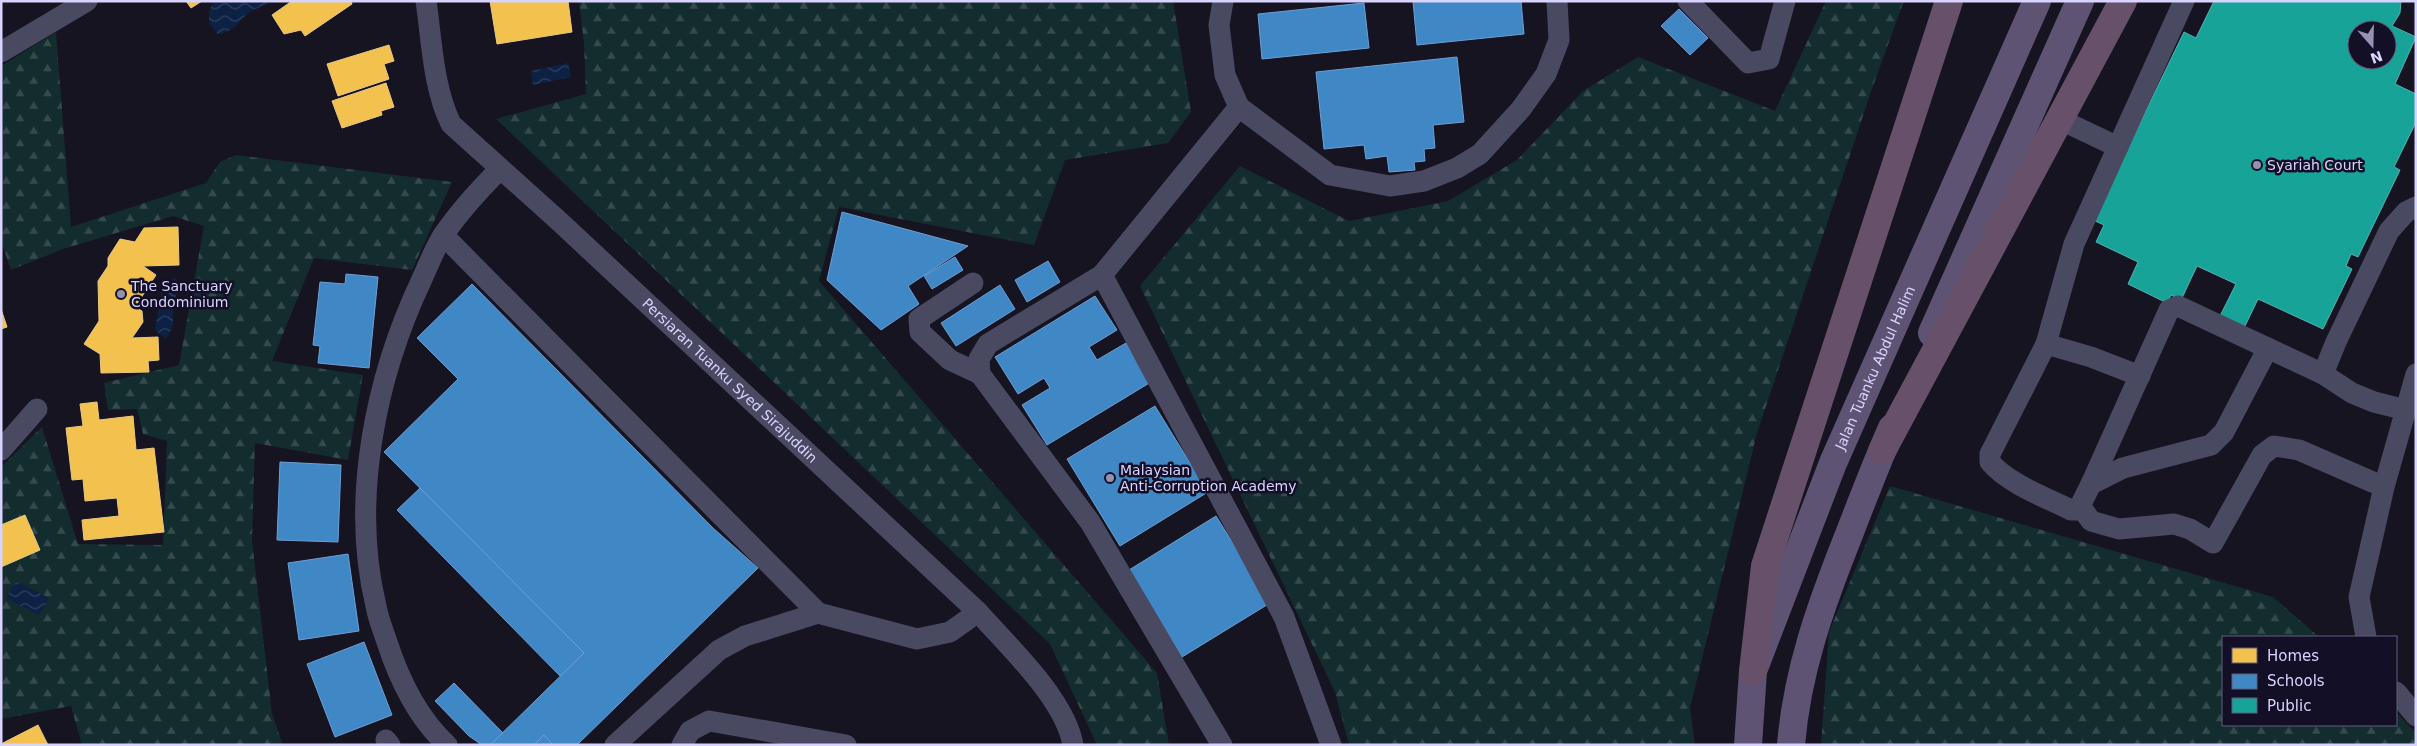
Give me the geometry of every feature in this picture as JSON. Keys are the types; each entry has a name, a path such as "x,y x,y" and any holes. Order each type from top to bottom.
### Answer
{"highway":[{"path":"1753,671 1765,566 1949,1"},
{"path":"1882,451 2123,1"}],"main road":[{"name":"Jalan Tuanku Abdul Halim","path":"1748,745 1753,671 1833,463 2037,1"},
{"path":"1791,745 1794,716 1805,658 1823,601 1882,451 2080,1"}],"street":[{"name":"Persiaran Tuanku Syed Sirajuddin","path":"426,1 438,86 444,109 451,124 978,612 1039,680 1060,712 1071,734 1073,745"},
{"path":"1223,1 1219,25 1225,75 1239,107 1330,175 1390,186 1424,181 1457,168 1480,154 1521,109 1546,74 1559,40 1556,1"},
{"path":"1688,1 1748,63 1769,59 1785,1"},
{"path":"2184,1 2074,244 2046,344 1990,454 1990,462 1995,468 2031,490 2063,506 2078,510 2169,310 2178,306 2323,374 2352,393 2374,402 2406,410"},
{"path":"1,52 78,4"},
{"path":"980,374 980,359 988,344 1102,275 1239,107"},
{"path":"2059,119 2118,147"},
{"path":"447,745 418,711 395,665 375,605 367,546 366,499 379,404 392,351 408,308 443,235 500,169"},
{"path":"2323,374 2389,231 2406,212 2416,208"},
{"path":"443,235 468,263 818,614 917,639 950,632 978,612"},
{"path":"1102,275 1284,617 1331,745"},
{"path":"973,282 919,319 920,332 950,360 980,374 1090,522 1222,745"},
{"path":"2046,344 2091,357 2140,376"},
{"path":"2091,484 2123,468 2210,444 2218,439 2224,432 2268,348"},
{"path":"2366,636 2359,597 2384,487 2416,374"},
{"path":"1,450 37,409"},
{"path":"2081,507 2091,521 2120,529 2174,524 2190,528 2213,543 2262,455 2274,446 2299,450 2384,487"},
{"path":"615,745 719,650 745,636 818,614"},
{"path":"2397,693 2416,716"},
{"path":"682,745 690,731 709,720 846,745"}],"green space":[{"path":"579,1 1173,1 1191,112 1168,143 1065,160 1034,245 839,207 819,281 1157,673 1169,745 1097,745 1050,644 496,119 586,94 584,43"},
{"path":"1826,1 1904,1 1874,83 1757,433 1690,708 1695,745 1349,745 1335,692 1140,286 1240,166 1349,221 1448,201 1517,160 1583,91 1638,57 1775,111"},
{"path":"56,32 71,227 206,183 220,162 236,155 452,182 412,270 314,258 272,361 363,375 348,460 255,443 252,541 272,714 283,745 82,745 71,706 1,719 1,467 42,427 78,544 163,545 167,441 143,434 137,409 108,410 104,383 179,365 204,226 173,216 63,249 11,270 1,241 1,66"},
{"path":"1890,486 2273,597 2318,636 2222,636 2222,726 2397,726 2397,713 2416,733 2416,745 1821,745 1829,632"}],"water":[{"path":"214,1 271,1 250,12 233,29 218,34 209,23 209,11"},
{"path":"568,63 571,77 533,85 531,71"},
{"path":"175,278 180,282 173,305 173,326 166,339 155,330 163,284"},
{"path":"16,581 49,598 39,615 6,598"}],"building: Homes":[{"path":"186,1 202,1 191,8"},
{"path":"292,1 351,1 352,4 305,36 301,30 284,34 272,15"},
{"path":"490,1 568,1 572,32 497,44"},
{"path":"389,45 394,61 384,64 389,79 338,96 327,64"},
{"path":"386,83 394,107 381,111 382,115 342,128 332,101"},
{"name":"The Sanctuary Condominium","path":"178,227 179,265 143,266 156,275 135,307 142,311 143,322 132,338 158,337 159,360 148,361 149,372 101,373 100,354 84,344 99,321 98,281 108,266 108,258 120,239 135,242 144,228"},
{"path":"1,309 7,327 1,329"},
{"path":"97,402 99,420 133,416 136,450 154,448 164,532 84,540 82,520 119,516 117,498 85,501 83,479 72,480 66,428 83,426 80,404"},
{"path":"25,515 40,550 1,567 1,525"},
{"path":"38,725 48,745 1,745 1,744"}],"building: Schools":[{"path":"1413,1 1521,1 1524,34 1417,45"},
{"path":"1364,3 1369,48 1262,59 1258,14"},
{"path":"1679,9 1708,38 1690,55 1661,26"},
{"path":"1457,57 1464,122 1433,125 1435,148 1424,149 1425,161 1414,162 1415,170 1389,172 1387,156 1366,159 1364,145 1324,149 1316,72"},
{"path":"842,212 968,246 908,286 919,304 881,330 827,280"},
{"path":"955,257 963,270 932,289 924,276"},
{"path":"1048,261 1060,282 1027,302 1015,280"},
{"path":"346,274 378,277 369,368 318,363 320,346 313,345 320,282 345,284"},
{"path":"472,284 713,528 758,568 577,745 490,745 584,653 384,452 458,379 417,338"},
{"path":"1000,285 1015,309 956,346 941,323"},
{"path":"1095,296 1117,330 1089,347 1097,360 1126,343 1151,382 1047,445 1022,405 1050,388 1044,378 1018,394 995,357"},
{"path":"1155,406 1208,492 1120,546 1067,459"},
{"path":"280,462 341,465 338,542 277,540"},
{"path":"420,488 584,653 560,676 397,510"},
{"path":"1216,516 1270,603 1182,657 1129,570"},
{"path":"348,554 359,631 299,640 288,563"},
{"path":"364,642 392,715 335,737 307,664"},
{"path":"454,683 503,733 490,745 482,745 469,736 435,701"},
{"path":"544,735 553,745 534,745"}],"building: Public":[{"name":"Syariah Court","path":"2214,1 2401,1 2400,13 2396,20 2347,20 2347,70 2397,70 2397,28 2416,37 2395,84 2416,94 2416,122 2394,167 2400,170 2358,257 2351,254 2346,266 2352,269 2323,329 2258,299 2244,328 2220,316 2236,284 2197,266 2181,300 2171,295 2167,303 2128,284 2138,262 2096,242 2104,225 2093,220 2184,32 2196,38"}],"place":[{"name":"Syariah Court","path":"2257,165"},
{"name":"The Sanctuary Condominium","path":"121,294"},
{"name":"Malaysian Anti-Corruption Academy","path":"1110,478"}]}
